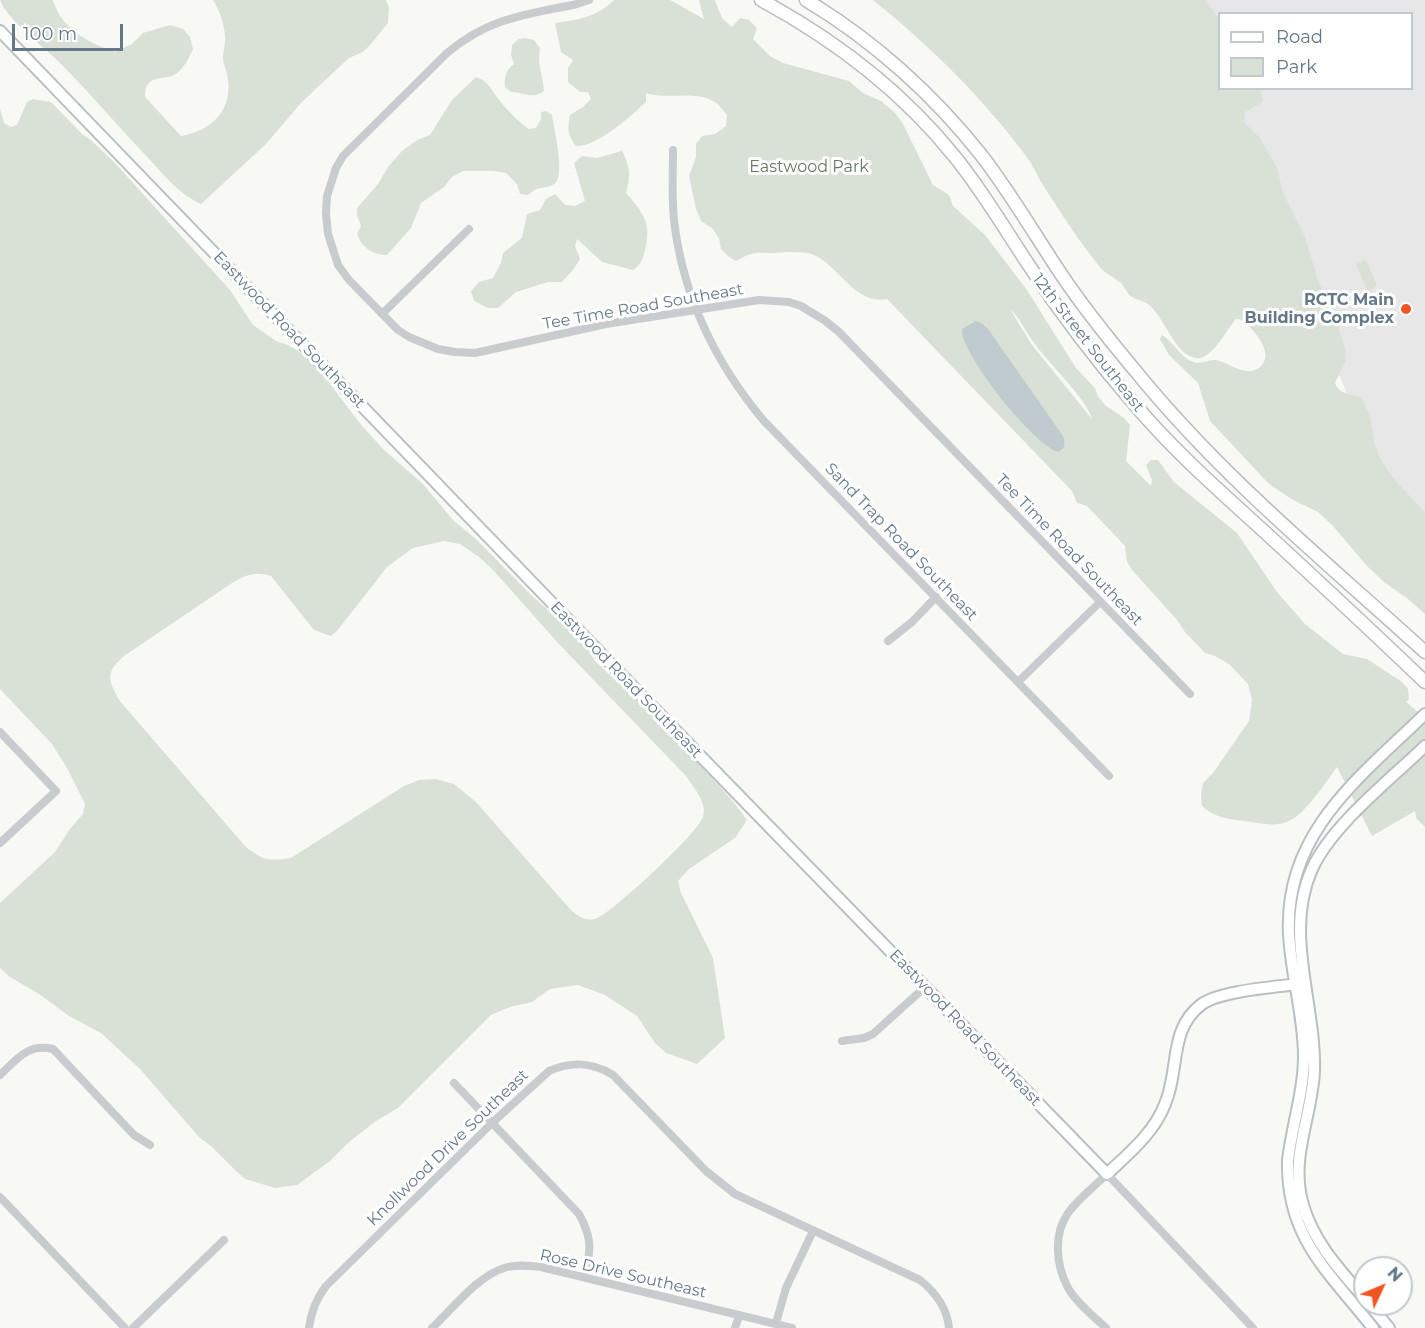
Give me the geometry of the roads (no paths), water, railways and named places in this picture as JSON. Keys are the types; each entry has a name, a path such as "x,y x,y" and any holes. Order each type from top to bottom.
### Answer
{"main road":[{"name":"12th Street Southeast","path":"761,0 843,50 890,89 931,130 974,182 1078,335 1153,426 1425,682"},
{"name":"12th Street Southeast","path":"806,0 844,24 877,50 949,118 997,176 1094,320 1168,410 1236,481 1425,652"}],"street":[{"name":"Tee Time Road Southeast","path":"589,0 501,20 466,38 447,52 343,156 336,168 327,196 326,214 332,249 338,265 344,272 398,330 422,343 455,352 475,352 584,328 759,300 801,306 838,331 1191,694"},
{"name":"Eastwood Road Southeast","path":"0,31 1107,1174 1253,1328"},
{"name":"Sand Trap Road Southeast","path":"673,150 675,227 684,270 696,310 722,365 737,387 764,421 1109,777"},
{"path":"382,314 469,229"},
{"path":"888,642 936,597"},
{"path":"1018,682 1100,602"},
{"path":"1373,1328 1314,1256 1300,1231 1292,1209 1292,1174 1300,1148 1314,1069 1312,1032 1289,935 1290,901 1295,875 1307,844 1321,822 1338,801 1425,714"},
{"path":"0,734 56,791 0,843"},
{"path":"1300,984 1301,902 1305,885 1318,857 1331,837 1425,746"},
{"path":"1106,1328 1079,1301 1061,1272 1057,1243 1067,1214 1147,1134 1161,1113 1167,1101 1178,1037 1192,1014 1203,1003 1229,994 1300,984"},
{"path":"843,1041 873,1034 926,987"},
{"path":"0,1075 33,1048 53,1049 134,1135 150,1145"},
{"name":"Knollwood Drive Southeast","path":"309,1328 315,1303 326,1286 492,1123 549,1071 573,1064 593,1065 622,1082 719,1182 735,1194 920,1280 937,1296 949,1328"},
{"path":"454,1083 579,1214 586,1225 591,1245 584,1277"},
{"path":"1292,1174 1310,1173"},
{"path":"1292,1174 1317,1239 1353,1284"},
{"path":"0,1197 125,1328"},
{"path":"776,1323 786,1288 813,1231"},
{"path":"133,1328 224,1240"},
{"name":"Rose Drive Southeast","path":"432,1328 478,1283 505,1267 515,1265 541,1267 792,1328"},
{"path":"735,1328 739,1316"},
{"path":"1379,1316 1389,1328"}],"place":[{"name":"RCTC Main Building Complex","path":"1406,309"}],"park label":[{"name":"Eastwood Park","path":"809,167"}]}
